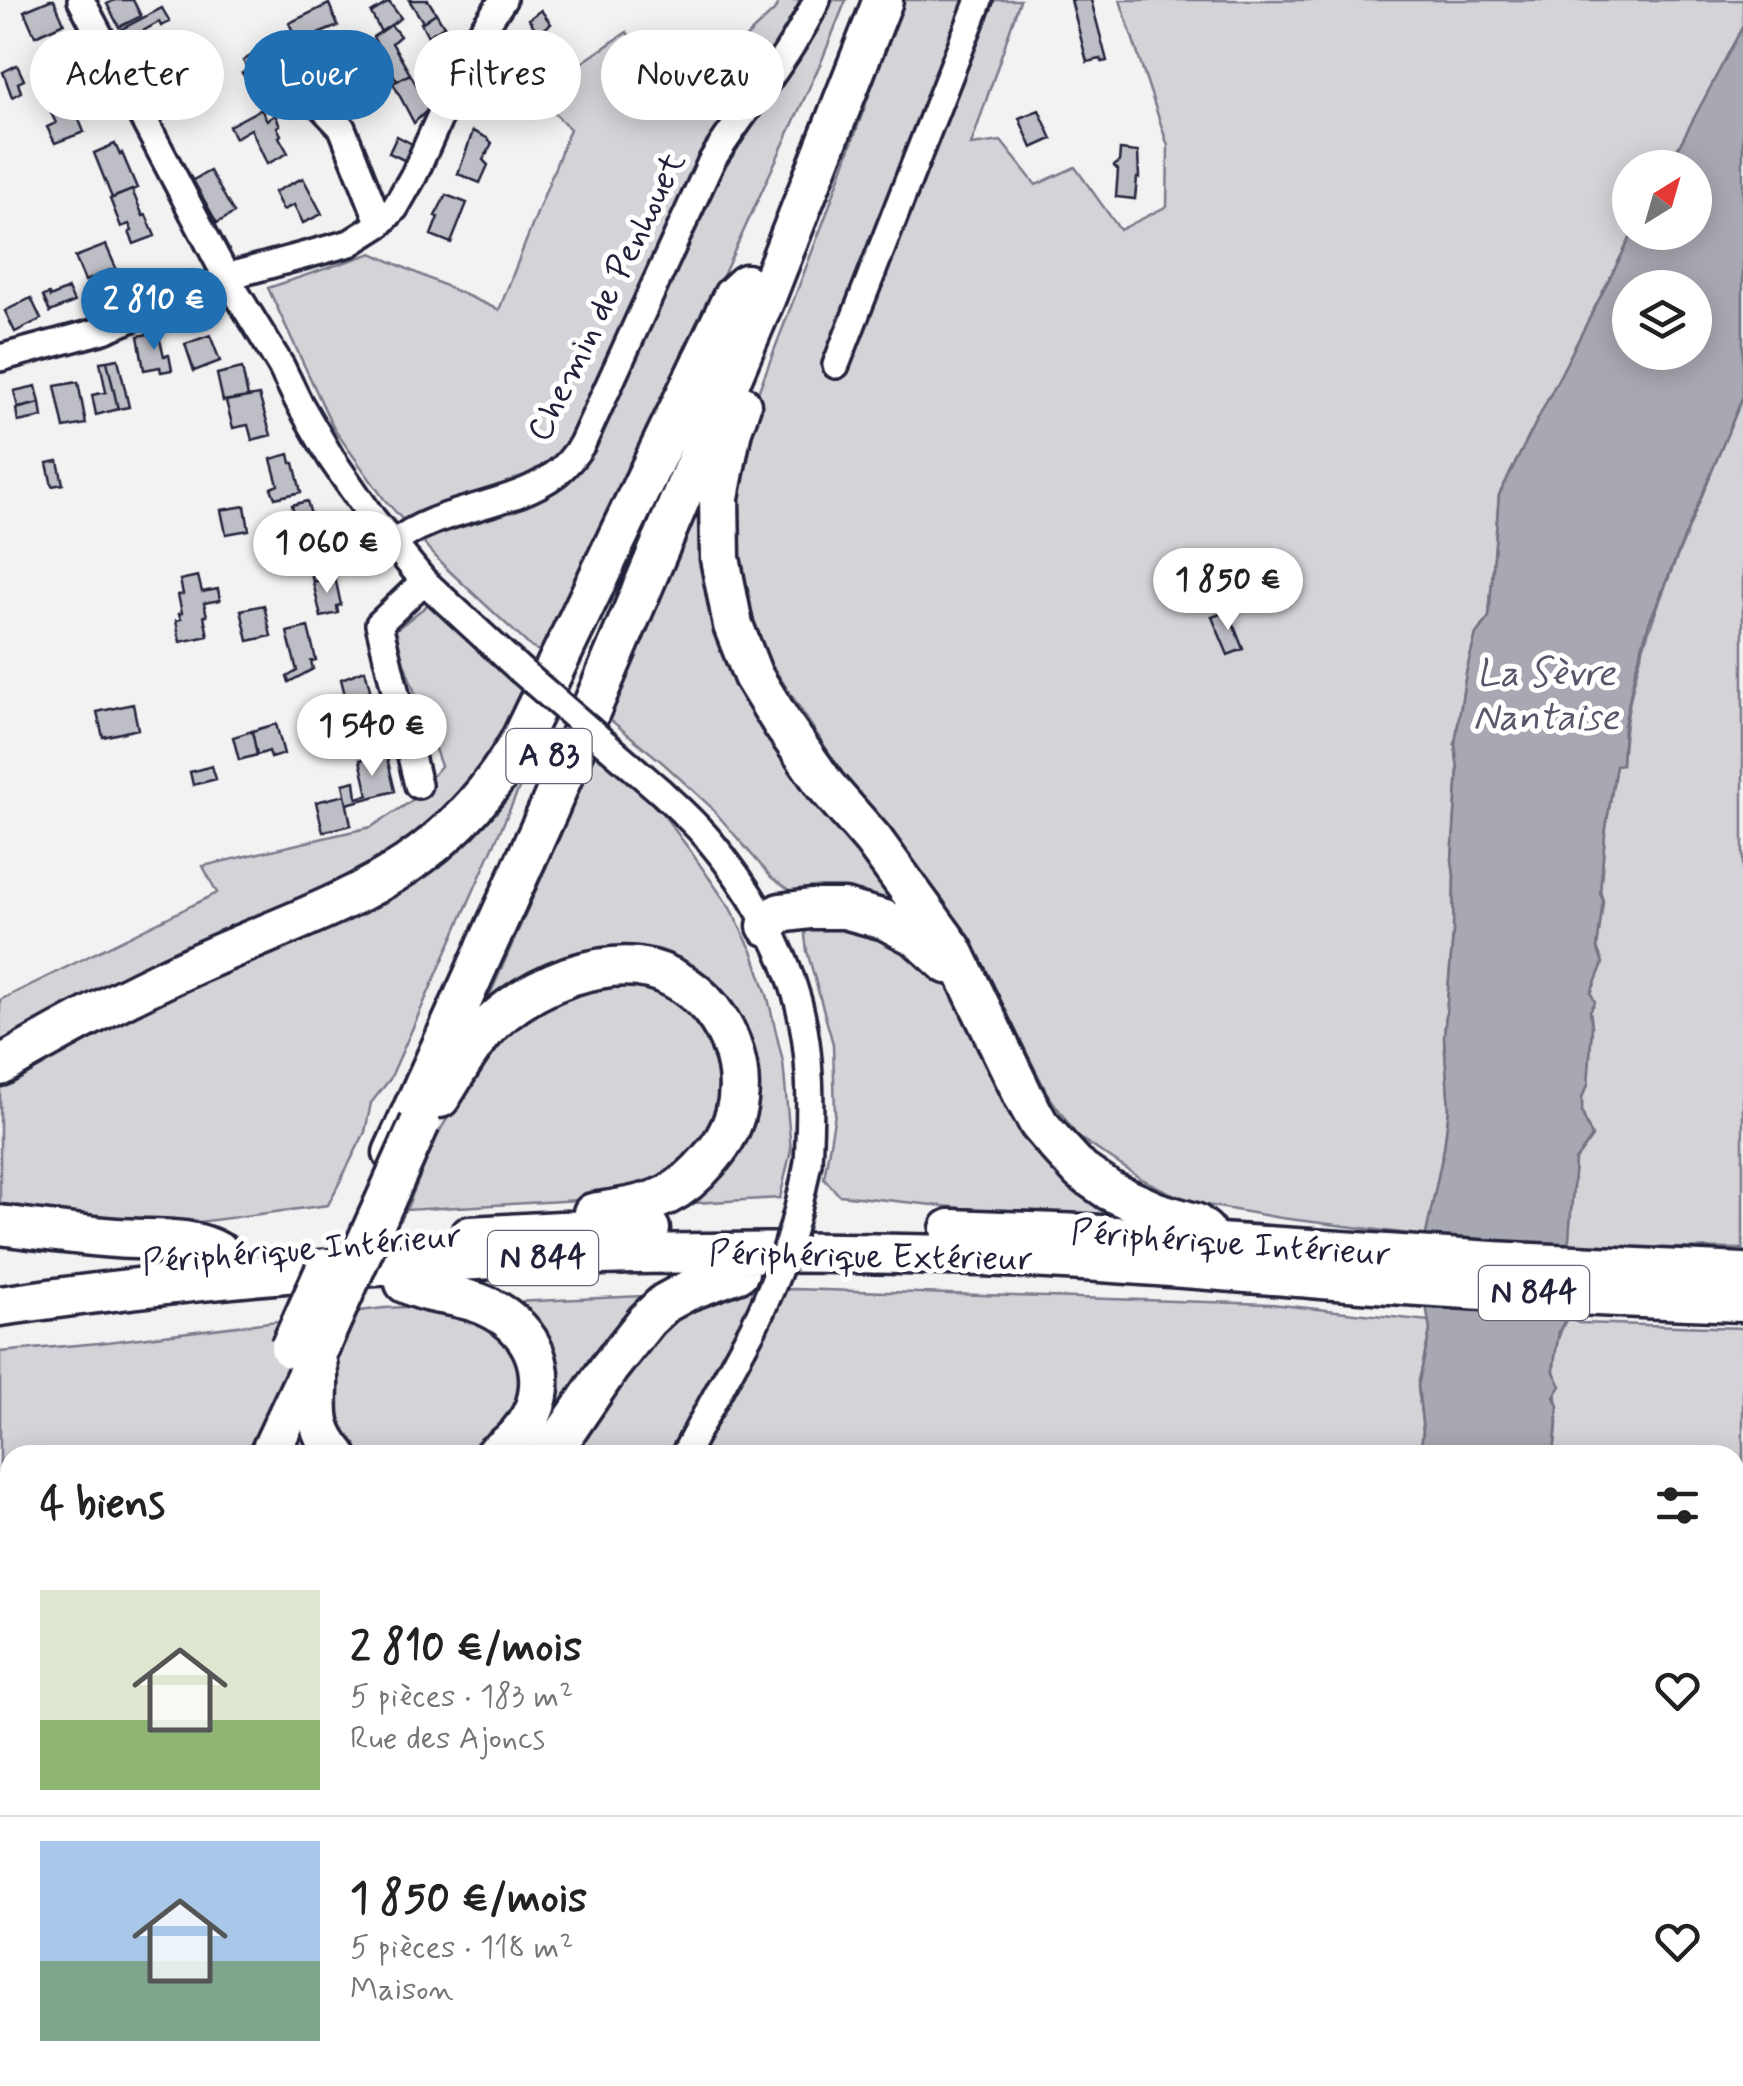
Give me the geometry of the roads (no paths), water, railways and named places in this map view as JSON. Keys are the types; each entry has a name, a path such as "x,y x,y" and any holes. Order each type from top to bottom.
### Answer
{"highway":[{"path":"732,350 873,8"},
{"path":"756,291 770,326 732,430 718,497 720,558 732,624 753,676 825,785 873,840 953,950 1039,1124 1081,1170 1110,1190 1157,1212 1195,1223 1218,1242"},
{"path":"0,1066 142,988 362,892 415,860 466,816 520,740 733,296 756,291"},
{"name":"A 83","path":"380,1165 548,811 732,350"},
{"name":"A 83","path":"264,1445 309,1349 380,1165 607,621 732,350"},
{"path":"273,1445 309,1349 420,1122 514,903 548,811"},
{"path":"767,926 780,914 812,909 844,909 884,920 917,937 968,983"},
{"path":"420,1122 435,1107 482,1035 513,1006 538,991 579,974 618,966 662,973 687,988 719,1020 736,1056 737,1104 727,1135 694,1176 668,1194 583,1215 561,1230"},
{"path":"0,1226 96,1237 186,1240 222,1254"},
{"name":"Périphérique Intérieur","path":"0,1280 222,1254 561,1230 911,1228 1218,1242 1326,1264 1743,1273"},
{"path":"5,1322 405,1283 587,1275 856,1271 904,1254"},
{"name":"Périphérique Extérieur","path":"5,1322 182,1284 395,1265 620,1256 904,1254 1171,1266 1326,1264 1558,1294 1743,1302"},
{"path":"560,1445 646,1320 687,1291 740,1272"},
{"path":"405,1283 424,1292 465,1299 490,1309 513,1323 533,1348 539,1373 538,1396 522,1429 505,1445"},
{"path":"309,1349 319,1374 320,1425 330,1445"},
{"name":"A 83","path":"248,1445 309,1349"}],"street":[{"path":"82,0 226,278 331,458 393,544 424,581 709,839 767,926 798,1004 810,1084 808,1162 790,1245 773,1288 689,1445"},
{"path":"0,358 104,330 226,278 350,243 380,224 414,176 472,44 504,0"},
{"name":"Chemin de Penhouet","path":"393,544 437,520 525,490 554,476 571,460 582,444 712,162 734,125 787,56 817,0"},
{"path":"836,365 979,0"},
{"path":"334,120 342,128 380,224"},
{"path":"418,785 379,624 424,581"}],"water":[{"name":"La Sèvre Nantaise","path":"1743,26 1743,396 1649,623 1624,726 1622,764 1616,765 1600,892 1603,901 1597,948 1603,963 1591,993 1595,1002 1590,1011 1588,1085 1582,1097 1582,1113 1592,1137 1575,1161 1566,1277 1576,1302 1559,1331 1553,1370 1561,1386 1554,1397 1558,1406 1555,1445 1421,1445 1418,1386 1430,1331 1422,1277 1424,1244 1449,1109 1444,1037 1453,934 1452,860 1458,769 1455,744 1476,634 1489,617 1499,495 1612,274 1612,370 1712,370 1712,270 1614,270 1624,250 1712,250 1712,150 1677,150"}]}
